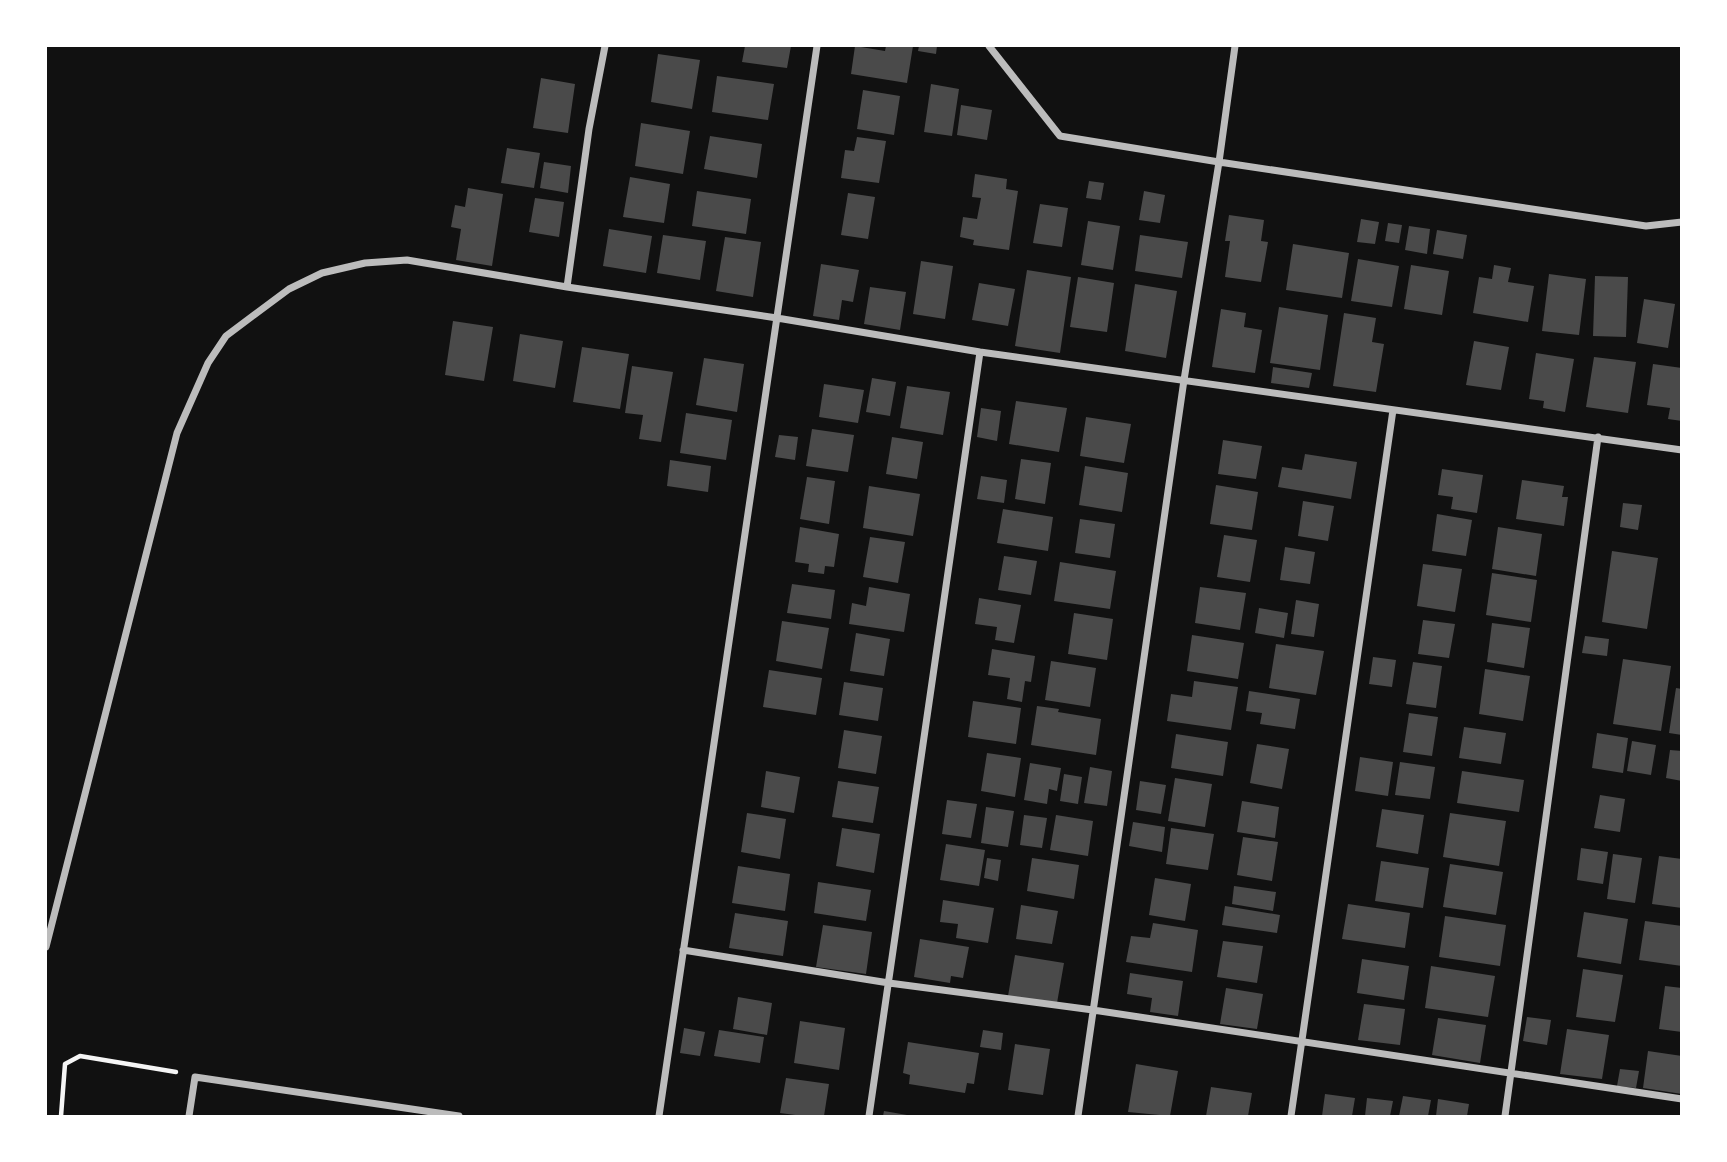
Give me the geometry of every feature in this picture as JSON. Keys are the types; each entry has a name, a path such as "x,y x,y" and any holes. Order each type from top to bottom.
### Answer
{"street":[{"path":"567,286 589,128 605,46"},
{"path":"659,1116 817,46"},
{"path":"989,46 1060,136 1646,226 1682,222"},
{"path":"1078,1116 1235,46"},
{"path":"46,947 177,433 208,363 226,336 289,289 322,273 365,263 407,260 980,352 1682,450"},
{"path":"869,1116 980,352"},
{"path":"1291,1116 1393,410"},
{"path":"1505,1116 1598,437"},
{"path":"683,950 889,983 1093,1010 1682,1098"},
{"path":"189,1116 195,1077 459,1116"}],"path":[{"path":"61,1116 65,1064 79,1056 195,1077"}],"building":[{"path":"745,46 791,46 787,68 742,62"},
{"path":"855,46 885,51 886,46 913,46 907,83 851,74"},
{"path":"919,46 937,46 936,54 918,51"},
{"path":"658,54 700,60 692,109 651,102"},
{"path":"717,76 774,84 768,120 712,112"},
{"path":"541,78 575,84 568,133 533,128"},
{"path":"931,84 959,89 952,136 924,132"},
{"path":"863,90 900,96 894,135 857,129"},
{"path":"961,105 992,110 987,140 957,135"},
{"path":"641,123 690,131 683,174 635,166"},
{"path":"710,136 762,144 757,178 704,169"},
{"path":"857,137 886,141 879,183 841,178 845,150 854,151"},
{"path":"507,148 540,153 534,188 501,183"},
{"path":"544,162 571,166 568,193 540,188"},
{"path":"975,174 1007,179 1006,189 1018,191 1009,250 973,245 974,240 960,237 963,217 977,219 981,198 972,197"},
{"path":"630,177 670,184 664,223 623,217"},
{"path":"1089,181 1104,183 1101,200 1086,198"},
{"path":"468,188 503,194 492,266 456,260 461,229 451,227 455,205 465,207"},
{"path":"697,191 751,199 746,234 692,226"},
{"path":"1144,191 1165,195 1160,223 1139,220"},
{"path":"848,193 875,197 868,239 841,235"},
{"path":"535,198 564,202 559,237 529,232"},
{"path":"1040,204 1068,208 1062,247 1033,243"},
{"path":"1229,215 1264,220 1261,241 1268,242 1261,282 1225,277 1230,241 1225,241"},
{"path":"1361,219 1379,222 1375,244 1357,242"},
{"path":"1088,221 1120,226 1113,270 1081,265"},
{"path":"1388,223 1402,225 1399,243 1385,241"},
{"path":"1409,226 1430,229 1427,254 1405,250"},
{"path":"609,229 652,236 646,273 603,266"},
{"path":"1437,230 1467,235 1463,259 1433,254"},
{"path":"663,235 706,241 700,280 657,273"},
{"path":"1140,235 1188,242 1182,278 1135,271"},
{"path":"725,237 761,242 753,297 716,291"},
{"path":"1293,244 1349,253 1342,298 1286,290"},
{"path":"1358,259 1399,266 1392,307 1351,301"},
{"path":"921,261 953,266 945,319 913,314"},
{"path":"821,264 859,270 853,302 842,300 839,320 813,316"},
{"path":"1411,265 1449,271 1442,315 1404,309"},
{"path":"1494,265 1511,268 1508,282 1534,286 1528,322 1473,313 1479,277 1492,279"},
{"path":"1027,270 1071,277 1060,353 1015,346"},
{"path":"1549,274 1586,279 1579,335 1542,331"},
{"path":"1595,276 1628,277 1626,337 1593,336"},
{"path":"1078,277 1114,283 1107,332 1070,327"},
{"path":"979,283 1015,289 1008,326 972,320"},
{"path":"1135,284 1177,291 1166,358 1125,351"},
{"path":"870,287 906,292 900,330 864,324"},
{"path":"1644,299 1675,304 1668,348 1637,343"},
{"path":"1279,307 1328,315 1320,370 1270,363"},
{"path":"1221,309 1246,313 1244,327 1262,330 1255,373 1212,367"},
{"path":"1344,313 1376,318 1372,342 1384,344 1376,392 1333,386"},
{"path":"453,321 493,327 484,381 445,375"},
{"path":"520,334 563,341 555,388 513,381"},
{"path":"1474,341 1509,347 1501,390 1466,385"},
{"path":"582,347 629,354 620,409 573,402"},
{"path":"1536,353 1574,359 1565,412 1543,408 1544,401 1529,399"},
{"path":"1594,357 1636,362 1628,413 1586,407"},
{"path":"704,358 744,364 737,412 696,405"},
{"path":"1653,364 1682,368 1682,421 1668,419 1670,408 1647,405"},
{"path":"632,366 673,372 661,442 639,439 643,415 625,413"},
{"path":"1273,367 1312,373 1309,388 1271,383"},
{"path":"872,378 896,382 890,416 866,412"},
{"path":"824,384 864,390 858,423 819,417"},
{"path":"907,386 950,392 943,435 900,428"},
{"path":"1016,401 1067,408 1059,452 1009,444"},
{"path":"981,408 1001,411 997,441 977,437"},
{"path":"686,413 732,420 726,460 680,453"},
{"path":"1086,417 1131,424 1124,463 1080,456"},
{"path":"812,429 854,435 848,472 806,466"},
{"path":"779,435 798,437 795,460 775,457"},
{"path":"892,437 923,442 917,479 886,474"},
{"path":"1223,440 1262,446 1256,479 1218,474"},
{"path":"1305,454 1357,462 1351,499 1278,487 1282,467 1302,470"},
{"path":"1021,459 1051,463 1045,504 1015,499"},
{"path":"670,460 711,466 708,492 667,486"},
{"path":"1085,466 1128,473 1122,512 1079,505"},
{"path":"1442,469 1483,475 1477,513 1451,509 1453,497 1438,495"},
{"path":"981,476 1007,480 1004,503 977,499"},
{"path":"807,477 835,481 829,524 800,519"},
{"path":"1522,480 1564,486 1562,497 1568,497 1564,526 1516,519"},
{"path":"1216,485 1258,492 1252,530 1210,524"},
{"path":"869,486 920,494 913,536 863,528"},
{"path":"1303,501 1334,506 1328,541 1298,536"},
{"path":"1623,503 1642,505 1638,530 1620,527"},
{"path":"1003,509 1053,517 1048,551 997,543"},
{"path":"1437,514 1472,520 1466,556 1432,551"},
{"path":"1080,519 1115,524 1110,558 1075,553"},
{"path":"800,527 839,534 834,567 825,566 824,574 808,572 809,564 795,562"},
{"path":"1498,527 1542,534 1536,576 1492,569"},
{"path":"1224,535 1257,540 1250,582 1217,577"},
{"path":"870,537 905,542 898,583 863,577"},
{"path":"1285,547 1315,552 1310,584 1280,580"},
{"path":"1612,551 1658,558 1647,629 1602,622"},
{"path":"1004,556 1037,561 1031,595 998,590"},
{"path":"1060,562 1116,571 1110,609 1054,601"},
{"path":"1423,564 1462,569 1455,612 1417,606"},
{"path":"1492,573 1537,580 1531,622 1486,615"},
{"path":"792,584 835,590 831,619 787,613"},
{"path":"869,587 910,594 904,632 849,624 852,603 866,606"},
{"path":"1200,587 1246,593 1240,630 1195,623"},
{"path":"979,598 1021,605 1014,643 995,640 997,627 975,624"},
{"path":"1296,600 1319,604 1314,637 1291,634"},
{"path":"1259,608 1288,613 1284,638 1255,633"},
{"path":"1074,613 1113,619 1107,660 1068,654"},
{"path":"1423,620 1455,624 1449,658 1418,654"},
{"path":"782,621 829,628 822,669 776,661"},
{"path":"1492,623 1530,628 1524,668 1487,662"},
{"path":"856,633 890,639 884,676 850,671"},
{"path":"1192,635 1244,643 1238,679 1187,671"},
{"path":"1585,636 1609,639 1607,656 1582,653"},
{"path":"1276,644 1324,651 1316,695 1269,688"},
{"path":"992,649 1035,656 1031,682 1025,681 1022,702 1007,699 1010,678 988,675"},
{"path":"1373,657 1396,660 1392,687 1369,684"},
{"path":"1623,659 1671,666 1661,731 1613,724"},
{"path":"1051,661 1096,668 1090,707 1045,700"},
{"path":"1413,662 1442,666 1436,708 1406,704"},
{"path":"1485,669 1530,676 1523,721 1479,714"},
{"path":"769,670 822,678 816,715 763,707"},
{"path":"1194,681 1238,687 1231,730 1167,721 1171,694 1192,697"},
{"path":"844,682 883,688 878,721 839,715"},
{"path":"1676,688 1682,689 1682,735 1669,733"},
{"path":"1249,691 1300,699 1295,729 1260,724 1262,713 1246,711"},
{"path":"973,701 1021,708 1016,744 968,737"},
{"path":"1037,706 1101,719 1096,755 1031,745"},
{"path":"1409,713 1438,717 1432,756 1403,752"},
{"path":"1464,727 1506,733 1501,764 1459,758"},
{"path":"844,730 882,736 876,774 838,768"},
{"path":"1597,733 1628,738 1623,773 1592,768"},
{"path":"1176,734 1228,742 1223,776 1171,768"},
{"path":"1632,741 1656,745 1651,775 1627,771"},
{"path":"1257,744 1289,749 1282,789 1250,783"},
{"path":"1670,750 1682,751 1682,781 1666,778"},
{"path":"987,753 1021,758 1015,797 981,791"},
{"path":"1360,757 1393,762 1388,796 1355,791"},
{"path":"1400,762 1435,767 1430,799 1395,795"},
{"path":"1030,763 1061,768 1057,791 1049,789 1047,804 1024,800"},
{"path":"1090,767 1112,771 1107,806 1084,803"},
{"path":"766,771 800,777 794,813 761,807"},
{"path":"1462,771 1524,780 1519,812 1457,803"},
{"path":"1064,774 1082,777 1078,804 1060,801"},
{"path":"1175,778 1212,784 1205,827 1168,821"},
{"path":"838,781 879,787 873,823 832,817"},
{"path":"1140,781 1166,785 1161,814 1136,810"},
{"path":"1600,795 1625,799 1620,832 1594,828"},
{"path":"947,800 977,804 971,838 942,834"},
{"path":"1242,801 1279,807 1275,838 1237,832"},
{"path":"986,807 1014,811 1008,847 981,843"},
{"path":"1382,809 1424,815 1418,854 1376,847"},
{"path":"747,813 786,819 780,859 741,852"},
{"path":"1450,813 1506,821 1499,866 1443,857"},
{"path":"1024,815 1047,818 1042,848 1020,845"},
{"path":"1056,815 1093,821 1088,856 1050,850"},
{"path":"1133,822 1165,827 1162,852 1129,846"},
{"path":"842,828 880,834 874,873 836,866"},
{"path":"1171,828 1214,834 1208,870 1166,864"},
{"path":"1243,837 1278,842 1272,881 1237,875"},
{"path":"946,844 985,850 979,886 940,880"},
{"path":"1581,848 1608,852 1603,884 1577,880"},
{"path":"1613,854 1642,858 1635,903 1607,899"},
{"path":"1659,856 1682,859 1682,908 1652,904"},
{"path":"987,858 1001,860 998,881 984,878"},
{"path":"1032,858 1079,865 1074,899 1027,891"},
{"path":"1381,861 1429,868 1423,908 1375,901"},
{"path":"1450,864 1503,872 1496,915 1443,907"},
{"path":"738,866 790,874 785,911 732,903"},
{"path":"1155,878 1191,884 1185,921 1149,915"},
{"path":"818,882 871,890 866,921 814,913"},
{"path":"1234,886 1276,892 1273,911 1232,904"},
{"path":"943,900 994,908 988,943 956,938 958,924 940,922"},
{"path":"1348,904 1410,913 1405,948 1342,939"},
{"path":"1021,905 1058,911 1052,944 1016,939"},
{"path":"1225,906 1280,915 1277,933 1222,925"},
{"path":"1584,912 1628,919 1621,964 1577,957"},
{"path":"735,913 788,921 783,956 729,948"},
{"path":"1445,916 1506,925 1500,966 1439,957"},
{"path":"1645,921 1682,926 1682,966 1639,960"},
{"path":"1153,923 1198,930 1192,972 1126,962 1131,936 1150,938"},
{"path":"823,925 872,932 866,974 816,967"},
{"path":"920,939 969,947 963,978 951,976 950,983 914,977"},
{"path":"1223,941 1263,946 1257,983 1217,977"},
{"path":"1015,955 1064,963 1057,1003 1008,996"},
{"path":"1362,959 1409,966 1404,1000 1357,993"},
{"path":"1431,966 1495,976 1488,1017 1425,1008"},
{"path":"1583,969 1623,975 1615,1022 1576,1017"},
{"path":"1130,973 1183,981 1178,1016 1150,1012 1152,998 1127,994"},
{"path":"1665,986 1682,988 1682,1032 1659,1029"},
{"path":"1226,988 1263,994 1257,1029 1220,1024"},
{"path":"738,997 772,1003 767,1035 733,1029"},
{"path":"1364,1004 1405,1009 1400,1045 1358,1040"},
{"path":"1527,1017 1551,1020 1547,1045 1523,1041"},
{"path":"1438,1018 1486,1025 1480,1063 1432,1055"},
{"path":"800,1021 845,1028 839,1070 794,1063"},
{"path":"684,1028 705,1032 700,1056 680,1053"},
{"path":"1567,1029 1609,1035 1602,1079 1560,1074"},
{"path":"719,1030 764,1037 760,1063 714,1056"},
{"path":"983,1030 1003,1033 1001,1050 980,1047"},
{"path":"908,1042 979,1053 974,1084 967,1083 965,1093 909,1084 910,1075 903,1073"},
{"path":"1015,1044 1050,1049 1043,1095 1008,1090"},
{"path":"1648,1051 1682,1056 1682,1094 1643,1088"},
{"path":"1136,1064 1178,1071 1170,1116 1128,1112"},
{"path":"1620,1069 1639,1071 1636,1088 1617,1086"},
{"path":"786,1078 829,1084 824,1116 780,1113"},
{"path":"1211,1087 1252,1093 1248,1116 1206,1116"},
{"path":"1325,1094 1355,1098 1352,1116 1322,1116"},
{"path":"1403,1096 1431,1100 1428,1116 1399,1116"},
{"path":"1367,1098 1393,1101 1390,1116 1365,1116"},
{"path":"1438,1099 1469,1104 1467,1116 1436,1116"},
{"path":"884,1111 907,1115 907,1116 883,1116"}]}
